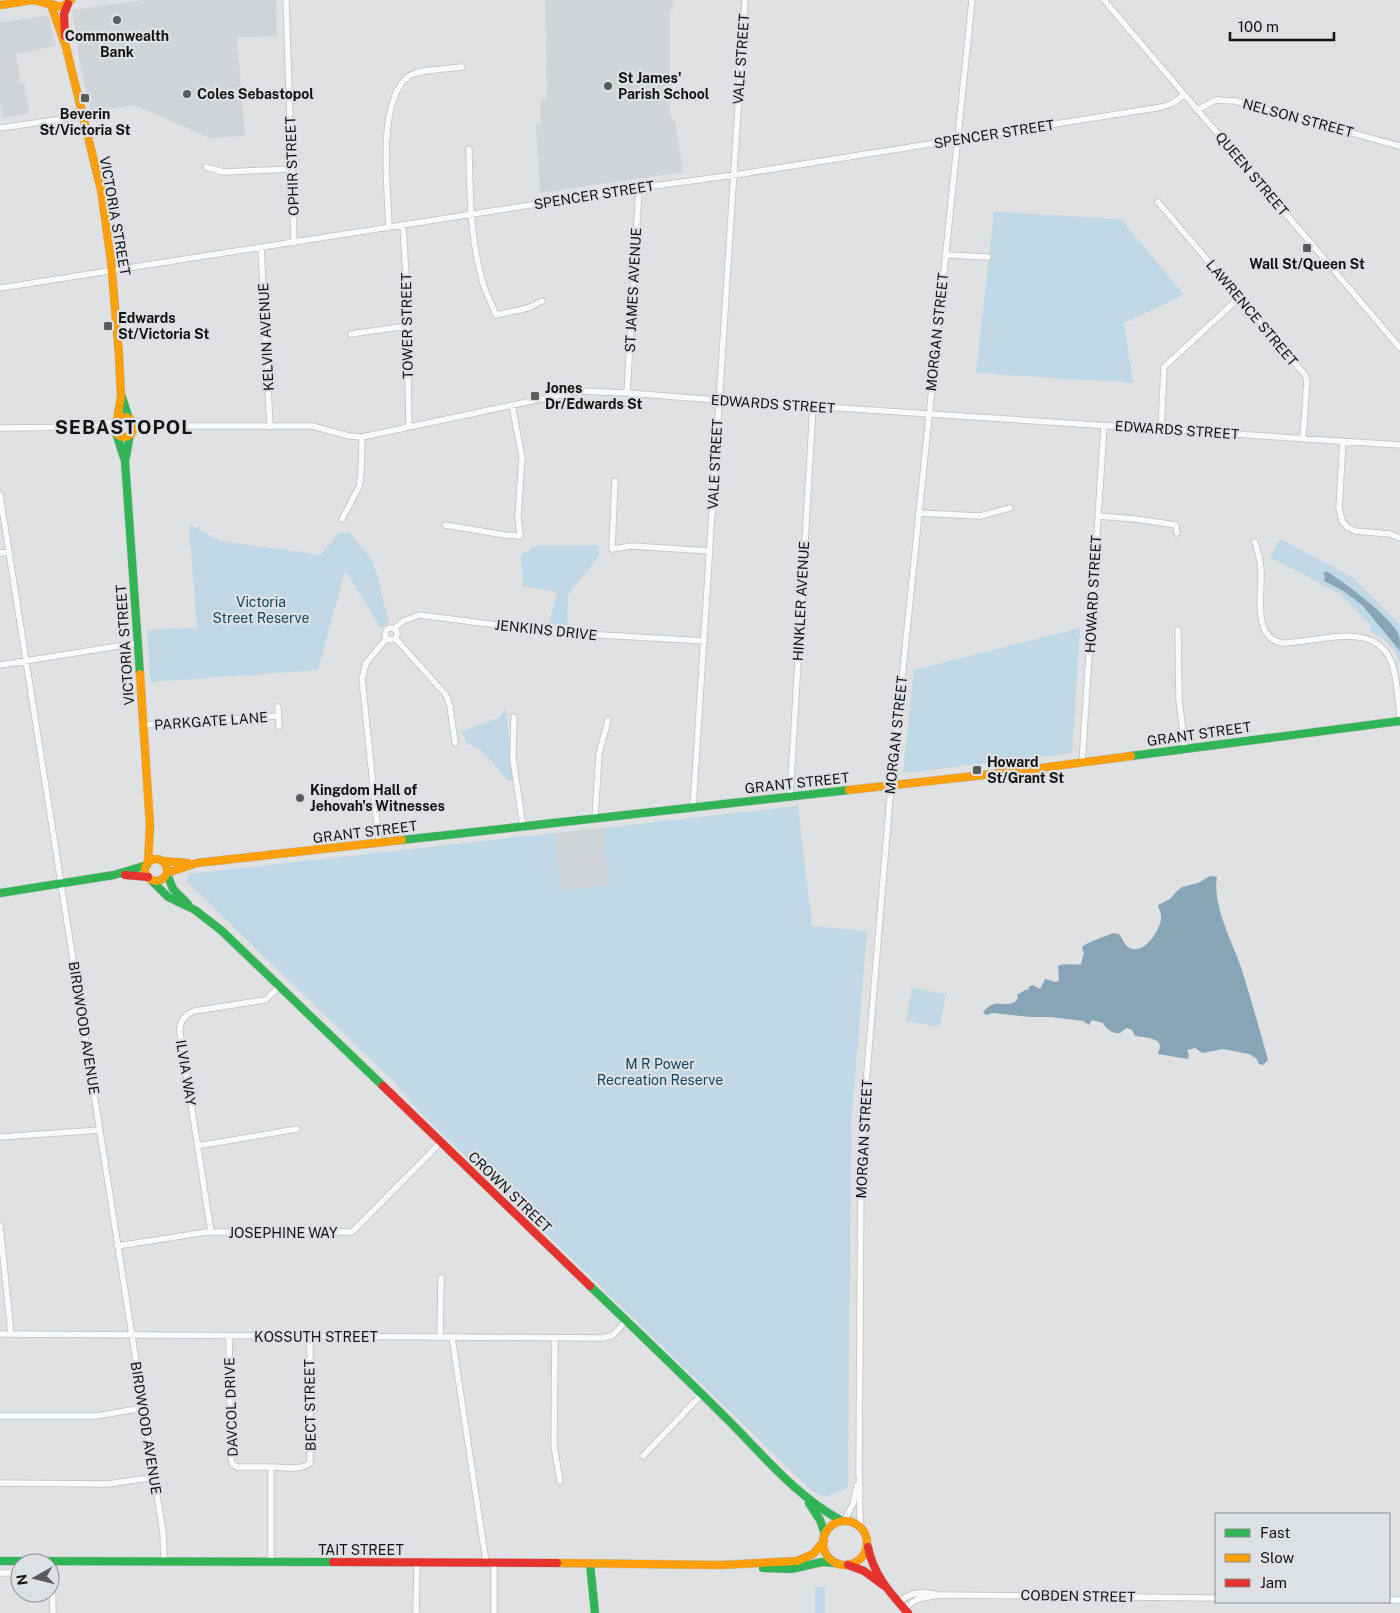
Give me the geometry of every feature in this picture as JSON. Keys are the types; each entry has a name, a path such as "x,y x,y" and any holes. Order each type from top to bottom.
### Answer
{"main road":[{"path":"0,5 33,0 49,2 58,7 71,1"},
{"name":"VICTORIA STREET","path":"66,47 64,14 71,1"},
{"name":"VICTORIA STREET","path":"49,2 66,47 101,190 113,270 121,393 116,420"},
{"name":"VICTORIA STREET","path":"121,393 130,419"},
{"path":"122,417 130,419 133,426 131,433 123,436 116,433 114,427 116,420 122,417"},
{"name":"VICTORIA STREET","path":"116,433 126,461"},
{"name":"VICTORIA STREET","path":"131,433 126,461 150,826 154,846 162,861"},
{"name":"GRANT STREET","path":"162,861 196,863 790,797 1082,763 1400,719"},
{"name":"VICTORIA STREET","path":"147,864 150,826"},
{"path":"0,893 114,875 138,875 160,881 167,874 167,867 162,861 153,860 147,864 114,875"},
{"name":"GRANT STREET","path":"167,874 196,863"},
{"path":"147,864 145,871 149,878"},
{"name":"CROWN STREET","path":"167,874 175,891 195,910 222,931 280,986 702,1394 803,1495 824,1512 843,1521"},
{"name":"CROWN STREET","path":"149,878 168,897 195,910"},
{"name":"CROWN STREET","path":"803,1495 820,1520 824,1537"},
{"path":"886,1588 870,1559 865,1534 861,1527 852,1522 843,1521 832,1525 824,1537 826,1553 831,1559 864,1571 886,1588 904,1608"},
{"name":"TAIT STREET","path":"721,1565 800,1561 815,1552 824,1537"},
{"path":"842,1564 854,1563 860,1559 865,1553 867,1542"},
{"name":"TAIT STREET","path":"60,1561 490,1562 721,1565 791,1569 824,1562 842,1564"},
{"path":"590,1564 594,1613"}],"street":[{"name":"OPHIR STREET","path":"286,0 294,243"},
{"name":"VALE STREET","path":"692,807 744,0"},
{"name":"MORGAN STREET","path":"861,1527 859,1473 862,1138 881,887 928,414 972,0"},
{"name":"QUEEN STREET","path":"1104,0 1400,347"},
{"path":"389,228 386,133 394,98 402,84 411,74 462,67"},
{"name":"SPENCER STREET","path":"0,288 639,188 734,175 1164,106 1174,104 1184,95"},
{"name":"NELSON STREET","path":"1197,110 1214,101 1232,100 1400,146"},
{"path":"0,128 83,116"},
{"path":"468,149 471,214 480,274 496,315 528,308 542,301"},
{"path":"206,167 223,172 292,169"},
{"name":"ST JAMES AVENUE","path":"627,393 639,188"},
{"name":"LAWRENCE STREET","path":"1158,202 1306,376 1303,438"},
{"name":"TOWER STREET","path":"403,226 409,428"},
{"name":"KELVIN AVENUE","path":"261,248 270,427"},
{"path":"945,255 988,258"},
{"path":"1161,429 1164,367 1239,298"},
{"path":"351,334 406,326"},
{"name":"EDWARDS STREET","path":"130,419 152,426 315,426 349,436 362,437 579,391 1400,445"},
{"path":"445,525 520,536 518,517 522,457 512,405"},
{"name":"HINKLER AVENUE","path":"790,797 813,406"},
{"path":"96,427 116,420"},
{"name":"EDWARDS STREET","path":"131,433 152,426"},
{"name":"HOWARD STREET","path":"1082,763 1104,426"},
{"path":"0,428 96,427 116,433"},
{"path":"342,520 359,487 362,437"},
{"path":"1344,441 1339,508 1342,521 1347,527 1355,531 1390,534 1400,538"},
{"path":"615,481 612,549 632,546 709,551"},
{"name":"BIRDWOOD AVENUE","path":"0,495 154,1477 164,1561"},
{"path":"918,513 978,516 1010,508"},
{"path":"1098,516 1176,525 1177,533"},
{"path":"1255,542 1261,566 1262,623 1266,634 1274,641 1282,643 1345,635 1361,638 1376,644 1386,653 1393,668 1400,719"},
{"path":"0,553 10,552"},
{"name":"JENKINS DRIVE","path":"394,629 403,621 420,615 550,632 704,641"},
{"path":"379,843 362,679 366,663 386,638 385,633 387,629 394,629 397,634 395,638"},
{"path":"1178,630 1179,700 1185,748"},
{"path":"386,638 390,640 395,638"},
{"path":"395,638 446,695 450,706 455,743"},
{"path":"0,665 137,644"},
{"path":"278,706 279,726"},
{"name":"PARKGATE LANE","path":"143,725 278,716"},
{"path":"514,717 514,759 523,826"},
{"path":"595,818 599,754 608,720"},
{"name":"ILVIA WAY","path":"211,1232 180,1030 182,1020 194,1011 266,1000 280,986"},
{"path":"0,1137 100,1130"},
{"path":"198,1146 297,1130"},
{"name":"JOSEPHINE WAY","path":"117,1246 211,1232 352,1232 441,1142"},
{"path":"0,1226 11,1334"},
{"path":"440,1337 441,1278"},
{"name":"KOSSUTH STREET","path":"0,1334 609,1338 626,1321"},
{"name":"DAVCOL DRIVE","path":"229,1336 232,1462 239,1467 271,1467"},
{"name":"BECT STREET","path":"271,1467 304,1467 310,1464 311,1461 310,1337"},
{"path":"452,1337 490,1562 494,1613"},
{"path":"555,1338 554,1446 560,1481"},
{"path":"643,1456 702,1394"},
{"path":"0,1416 96,1416 142,1408"},
{"path":"271,1467 271,1562"},
{"name":"MORGAN STREET","path":"843,1521 853,1504 859,1473"},
{"path":"0,1483 108,1484 154,1477"},
{"path":"416,1613 417,1563"},
{"name":"COBDEN STREET","path":"904,1608 909,1596 919,1592 939,1595 1215,1598"}],"shaded area":[{"path":"144,0 276,0 277,36 237,38 245,136 209,138 135,105 91,111 80,65 72,10"},
{"name":"St James' Parish School","path":"545,0 673,0 674,9 670,9 670,113 676,126 683,172 540,193 536,124 541,124 541,99 547,99"},
{"path":"48,15 56,46 16,54 20,83 24,83 29,113 3,118 0,101 0,23"},
{"path":"1326,571 1355,591 1387,619 1399,635 1400,651 1362,605 1342,590 1324,581 1325,576 1323,574"},
{"path":"603,828 610,885 561,890 554,833"},
{"path":"1210,876 1217,877 1216,888 1220,912 1242,970 1268,1060 1263,1065 1259,1064 1256,1058 1249,1054 1223,1049 1202,1053 1195,1048 1187,1050 1188,1059 1158,1054 1160,1046 1157,1041 1135,1036 1132,1030 1127,1028 1120,1033 1115,1033 1103,1023 1092,1020 1089,1025 1083,1021 993,1013 986,1015 983,1012 995,1004 1015,1002 1018,998 1017,995 1028,990 1033,985 1040,989 1045,979 1056,982 1059,980 1058,966 1063,964 1081,964 1084,953 1082,947 1088,943 1113,933 1119,934 1126,945 1132,949 1142,947 1151,940 1160,925 1161,916 1158,905 1170,899 1182,887 1198,883"}],"green space":[{"path":"994,212 1121,219 1184,295 1124,323 1133,383 976,373"},
{"name":"Victoria Street Reserve","path":"189,524 194,527 200,527 199,530 220,541 321,555 339,533 350,533 373,561 389,622 381,628 345,570 318,670 151,682 147,630 197,628"},
{"path":"1280,539 1352,577 1400,625 1400,663 1392,648 1385,640 1369,631 1372,627 1340,594 1270,557"},
{"path":"598,545 599,556 568,595 567,625 549,624 557,592 523,586 521,554 529,551 534,546"},
{"path":"1080,628 1072,753 903,773 914,670"},
{"path":"505,708 513,781 509,781 480,749 466,742 462,731 499,718"},
{"name":"M R Power Recreation Reserve","path":"798,806 812,926 867,931 851,1126 848,1488 824,1497 812,1491 418,1110 393,1081 186,881 190,874 554,833 561,890 609,885 603,828"},
{"path":"912,988 946,994 940,1027 906,1021"},
{"path":"815,1587 825,1587 825,1613 815,1613"}],"traffic: fast":[{"path":"122,397 129,419"},
{"path":"116,433 125,461 140,674"},
{"path":"126,457 130,434"},
{"path":"1131,756 1400,721"},
{"path":"402,840 849,790"},
{"path":"0,893 114,875 147,865"},
{"path":"167,874 173,889 188,904"},
{"path":"150,879 168,897 195,910 222,931 383,1086"},
{"path":"590,1286 782,1475 810,1500 842,1521"},
{"path":"809,1503 820,1520 825,1534"},
{"path":"0,1561 333,1562"},
{"path":"763,1568 791,1569 822,1562 836,1563"},
{"path":"590,1564 595,1613"}],"traffic: slow":[{"path":"0,5 33,0 62,7 71,0"},
{"path":"51,5 66,47 101,190 111,261 119,355 121,397 117,420"},
{"path":"124,417 131,420 134,427 131,434 124,437 117,434 114,427 117,420 124,417"},
{"path":"140,674 150,826 148,863"},
{"path":"849,790 1011,772 1131,756"},
{"path":"167,873 197,863 402,840"},
{"path":"156,859 164,862 167,870 164,878 156,881 148,878 145,870 148,862 156,859"},
{"path":"163,861 188,863"},
{"path":"845,1521 857,1525 863,1531 867,1543 863,1555 857,1561 845,1565 833,1561 827,1555 823,1543 827,1531 833,1525 845,1521"},
{"path":"557,1563 721,1565 797,1561 813,1554 824,1541"}],"traffic: jam":[{"path":"65,36 64,14 68,4"},
{"path":"125,875 148,877"},
{"path":"383,1086 590,1286"},
{"path":"868,1547 870,1557 878,1574 908,1613"},
{"path":"333,1562 557,1563"},
{"path":"848,1565 864,1571 883,1585"}],"place":[{"name":"Commonwealth Bank","path":"117,20"},
{"name":"St James' Parish School","path":"608,86"},
{"name":"Coles Sebastopol","path":"187,94"},
{"name":"Beverin St/Victoria St","path":"85,98"},
{"name":"Wall St/Queen St","path":"1307,248"},
{"name":"Edwards St/Victoria St","path":"108,326"},
{"name":"Jones Dr/Edwards St","path":"535,396"},
{"name":"Howard St/Grant St","path":"977,770"},
{"name":"Kingdom Hall of Jehovah's Witnesses","path":"300,798"}],"district":[{"name":"SEBASTOPOL","path":"124,427"}]}
